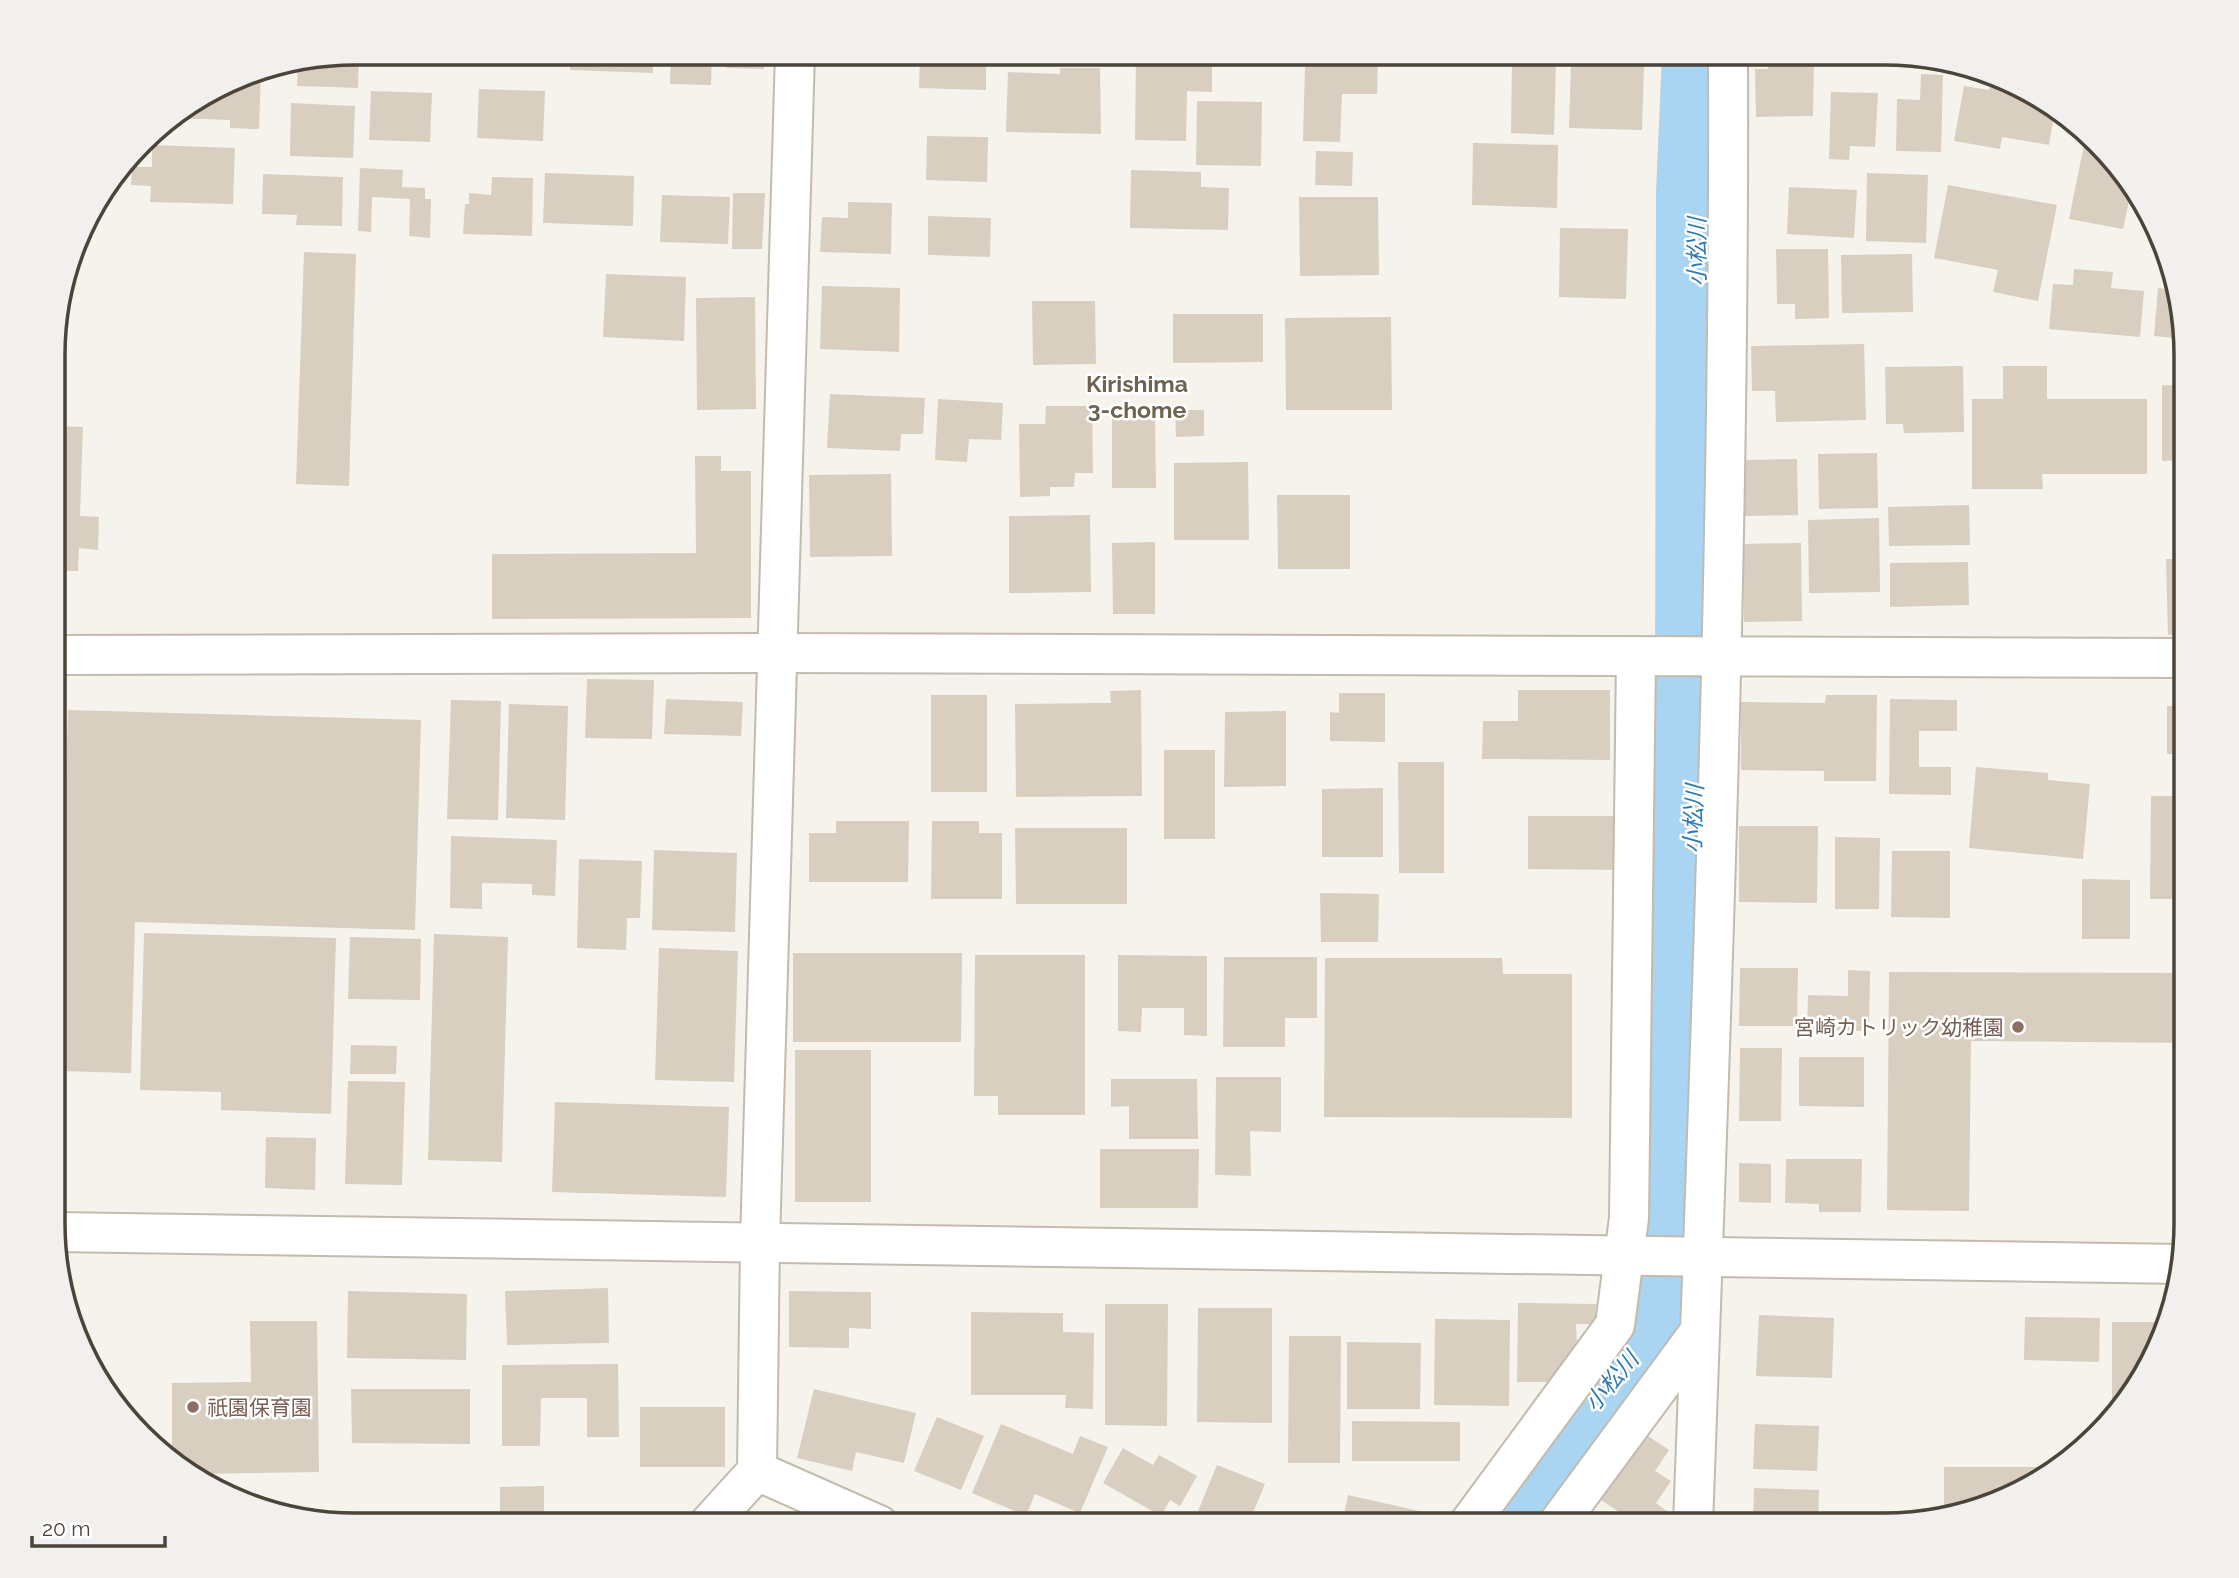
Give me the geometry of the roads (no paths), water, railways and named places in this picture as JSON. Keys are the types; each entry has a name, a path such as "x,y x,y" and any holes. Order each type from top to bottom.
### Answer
{"street":[{"path":"719,1513 757,1471 760,1242 795,65"},
{"path":"1693,1513 1722,657 1729,258 1728,65"},
{"path":"65,655 777,653 2174,658"},
{"path":"1477,1513 1615,1325 1629,1218 1636,657"},
{"path":"65,1232 1625,1258 1751,1257 2172,1264"},
{"path":"1566,1513 1700,1331"},
{"path":"757,1471 852,1513"}],"waterway":[{"name":"小松川","path":"1514,1513 1598,1393 1679,1304 1695,733 1696,193 1701,65"}],"place":[{"name":"宮崎カトリック幼稚園","path":"2018,1027"},
{"name":"祇園保育園","path":"193,1407"}],"district":[{"name":"Kirishima 3-chome","path":"1137,396"}]}
